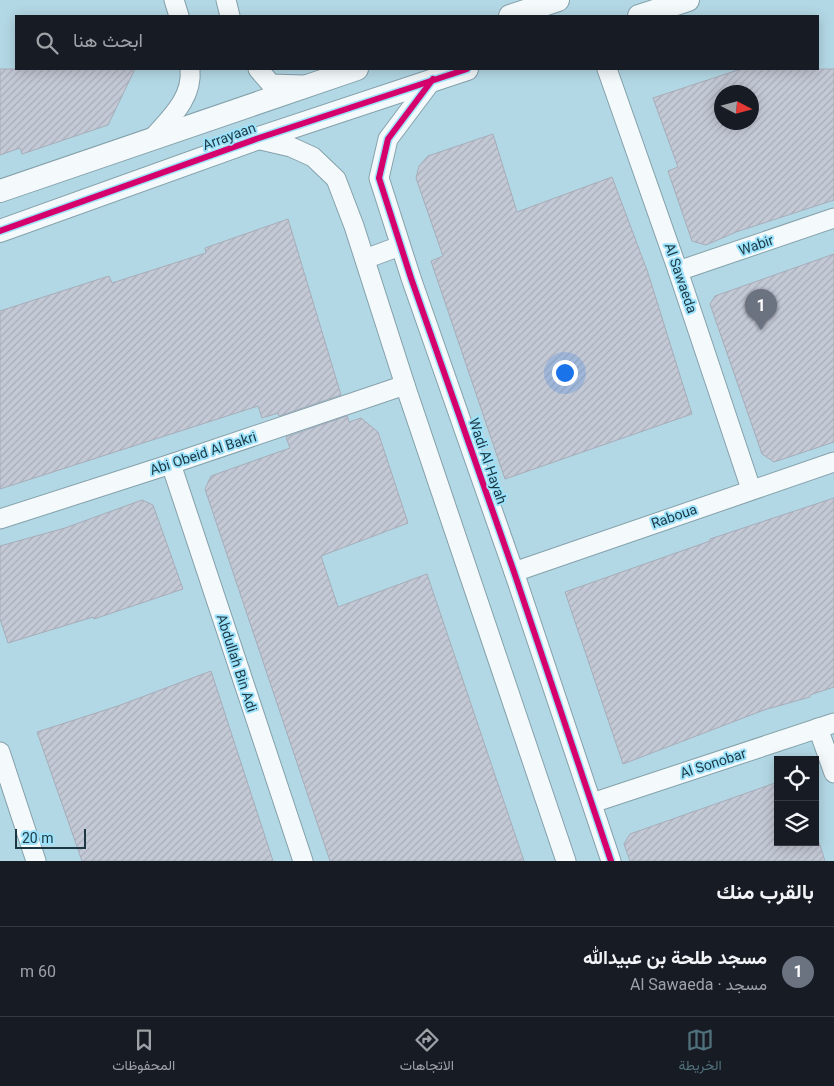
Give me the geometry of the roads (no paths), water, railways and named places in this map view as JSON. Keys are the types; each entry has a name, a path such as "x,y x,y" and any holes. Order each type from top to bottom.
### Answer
{"street":[{"path":"174,0 179,15"},
{"path":"226,0 230,15"},
{"path":"513,15 558,0"},
{"path":"642,15 688,0"},
{"path":"259,70 271,84 309,85"},
{"name":"Arrayaan","path":"0,191 353,70"},
{"name":"Arrayaan","path":"0,231 256,139 464,70"},
{"name":"Al Sawaeda","path":"607,70 678,271 751,489"},
{"path":"151,140 182,104 191,74"},
{"name":"Wadi Al Hayah","path":"433,79 388,139 379,178 400,246 514,572 612,861"},
{"path":"256,139 291,147 313,157 336,179 365,259 405,385 566,861"},
{"name":"Wabir","path":"678,271 834,218"},
{"path":"365,259 400,246"},
{"name":"Abi Obeid Al Bakri","path":"0,519 405,385"},
{"name":"Raboua","path":"514,572 834,462"},
{"name":"Abdullah Bin Adi","path":"171,464 303,861"},
{"path":"826,726 834,773"},
{"name":"Al Sonobar","path":"592,803 826,726"},
{"path":"0,752 36,861"}],"place":[{"name":"مسجد طلحة بن عبيدالله","path":"761,330"}]}
